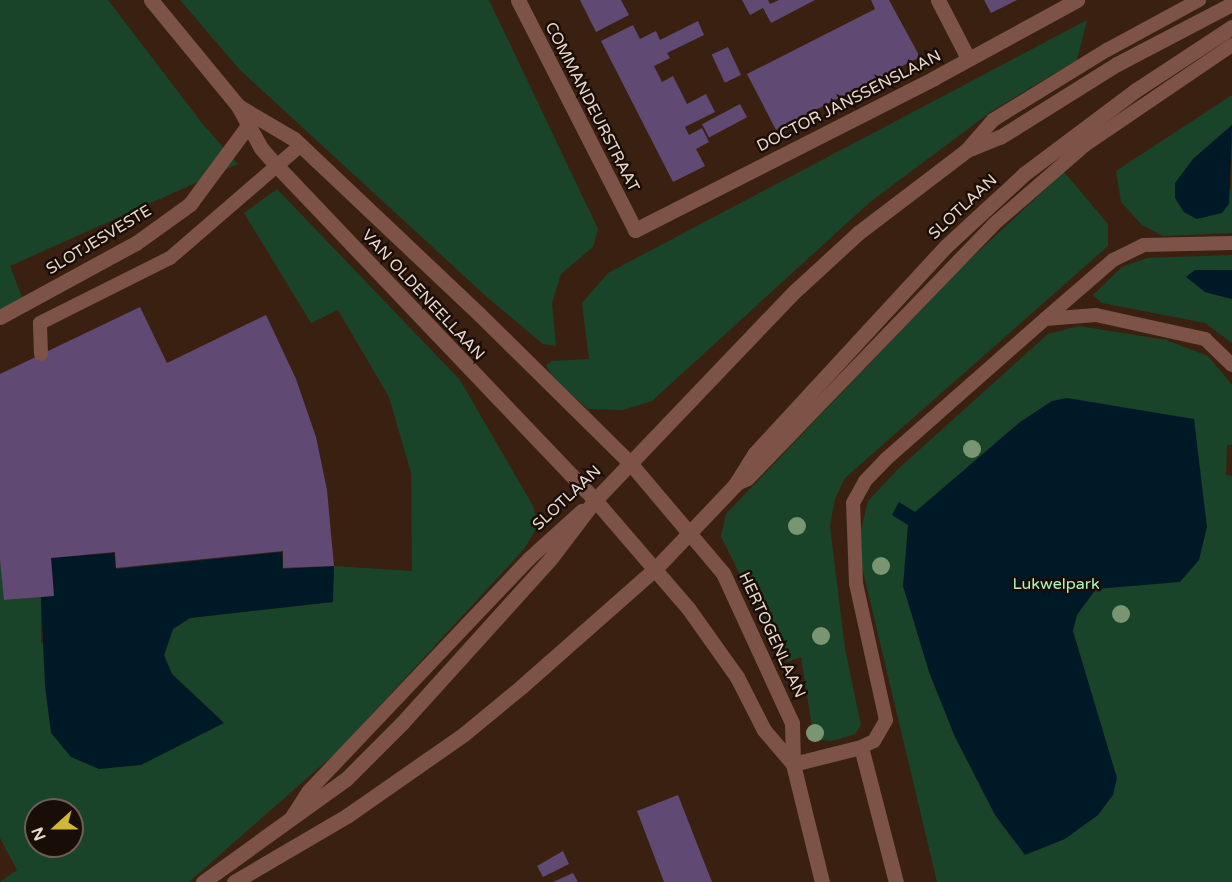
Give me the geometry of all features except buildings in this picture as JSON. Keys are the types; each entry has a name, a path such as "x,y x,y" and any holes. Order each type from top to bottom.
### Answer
{"street":[{"name":"VAN OLDENEELLAAN","path":"151,0 238,106 250,123 261,148 276,165 595,500 655,569"},
{"name":"COMMANDEURSTRAAT","path":"518,0 635,230"},
{"path":"938,0 968,58"},
{"name":"DOCTOR JANSSENSLAAN","path":"635,230 1077,0"},
{"name":"SLOTLAAN","path":"203,882 286,825 345,779 402,723 551,558 595,500 795,291 858,233 967,150 1000,138 1117,64 1232,4"},
{"name":"SLOTLAAN","path":"234,882 348,815 464,734 655,569 735,485 754,453 945,247 1015,182 1136,90 1232,27"},
{"name":"VAN OLDENEELLAAN","path":"238,106 301,145 630,463 689,533"},
{"name":"SLOTJESVESTE","path":"0,317 136,243 190,204 250,123"},
{"name":"HERTOGENLAAN","path":"689,533 723,573 775,680 792,723 793,764 822,882"},
{"name":"HERTOGENLAAN","path":"655,569 688,608 737,677 764,730 793,764"},
{"path":"793,764 861,747 896,882"}],"lane":[{"name":"SLOTLAAN","path":"967,150 993,120 1107,50 1199,0"},
{"name":"SLOTLAAN","path":"735,485 748,479 994,224 1084,145 1232,45"},
{"path":"41,354 37,336 40,323 170,258 301,145"},
{"path":"861,747 874,741 886,720 856,583 853,503 865,482 885,460 1113,260 1144,245 1232,243"},
{"path":"1045,319 1096,315 1205,339 1232,365"}],"green space":[{"path":"0,0 108,0 202,123 238,164 10,266 23,300 0,309"},
{"path":"180,0 489,0 598,229 593,247 561,274 552,303 556,346 543,344 488,298 240,70"},
{"path":"1087,20 1077,60 992,111 870,202 652,401 623,410 588,409 555,380 546,365 552,361 589,359 582,303 608,273"},
{"path":"1232,95 1232,125 1193,159 1175,198 1184,212 1197,219 1231,189 1232,137 1232,233 1163,236 1142,225 1121,202 1116,171"},
{"path":"1064,172 1108,224 1108,246 845,478 835,499 830,526 845,649 861,725 855,734 832,741 814,739 801,657 787,662 740,575 721,536 726,514 965,264"},
{"path":"277,189 460,380 533,506 538,525 525,548 338,751 189,882 0,882 17,870 0,838 0,560 5,600 41,597 41,642 224,723 172,674 164,656 173,629 190,618 332,602 334,566 412,571 411,473 389,397 338,310 311,323 244,213"},
{"path":"1232,255 1232,270 1195,270 1205,292 1232,299 1232,343 1205,323 1102,303 1093,295 1122,267 1147,258"},
{"name":"Lukwelpark","path":"1079,326 1166,340 1208,356 1232,385 1232,445 1227,445 1226,475 1232,476 1232,882 937,882 862,567 861,529 868,501 898,469 1048,334"}],"water":[{"path":"1232,125 1229,204 1222,213 1197,219 1184,212 1175,198 1175,183 1193,159"},
{"path":"1195,270 1232,270 1232,299 1205,292 1186,277"},
{"path":"1067,398 1194,419 1207,527 1199,560 1180,582 1096,589 1077,615 1073,631 1117,778 1113,795 1098,815 1065,839 1025,855 995,815 955,737 929,672 903,586 908,525 892,515 899,502 915,512 1020,422 1052,401"},
{"path":"282,552 283,569 334,566 333,602 190,618 173,629 164,655 172,674 224,723 141,765 99,769 71,757 51,733 45,686 41,597 54,595 51,558 114,553 116,569"}]}
